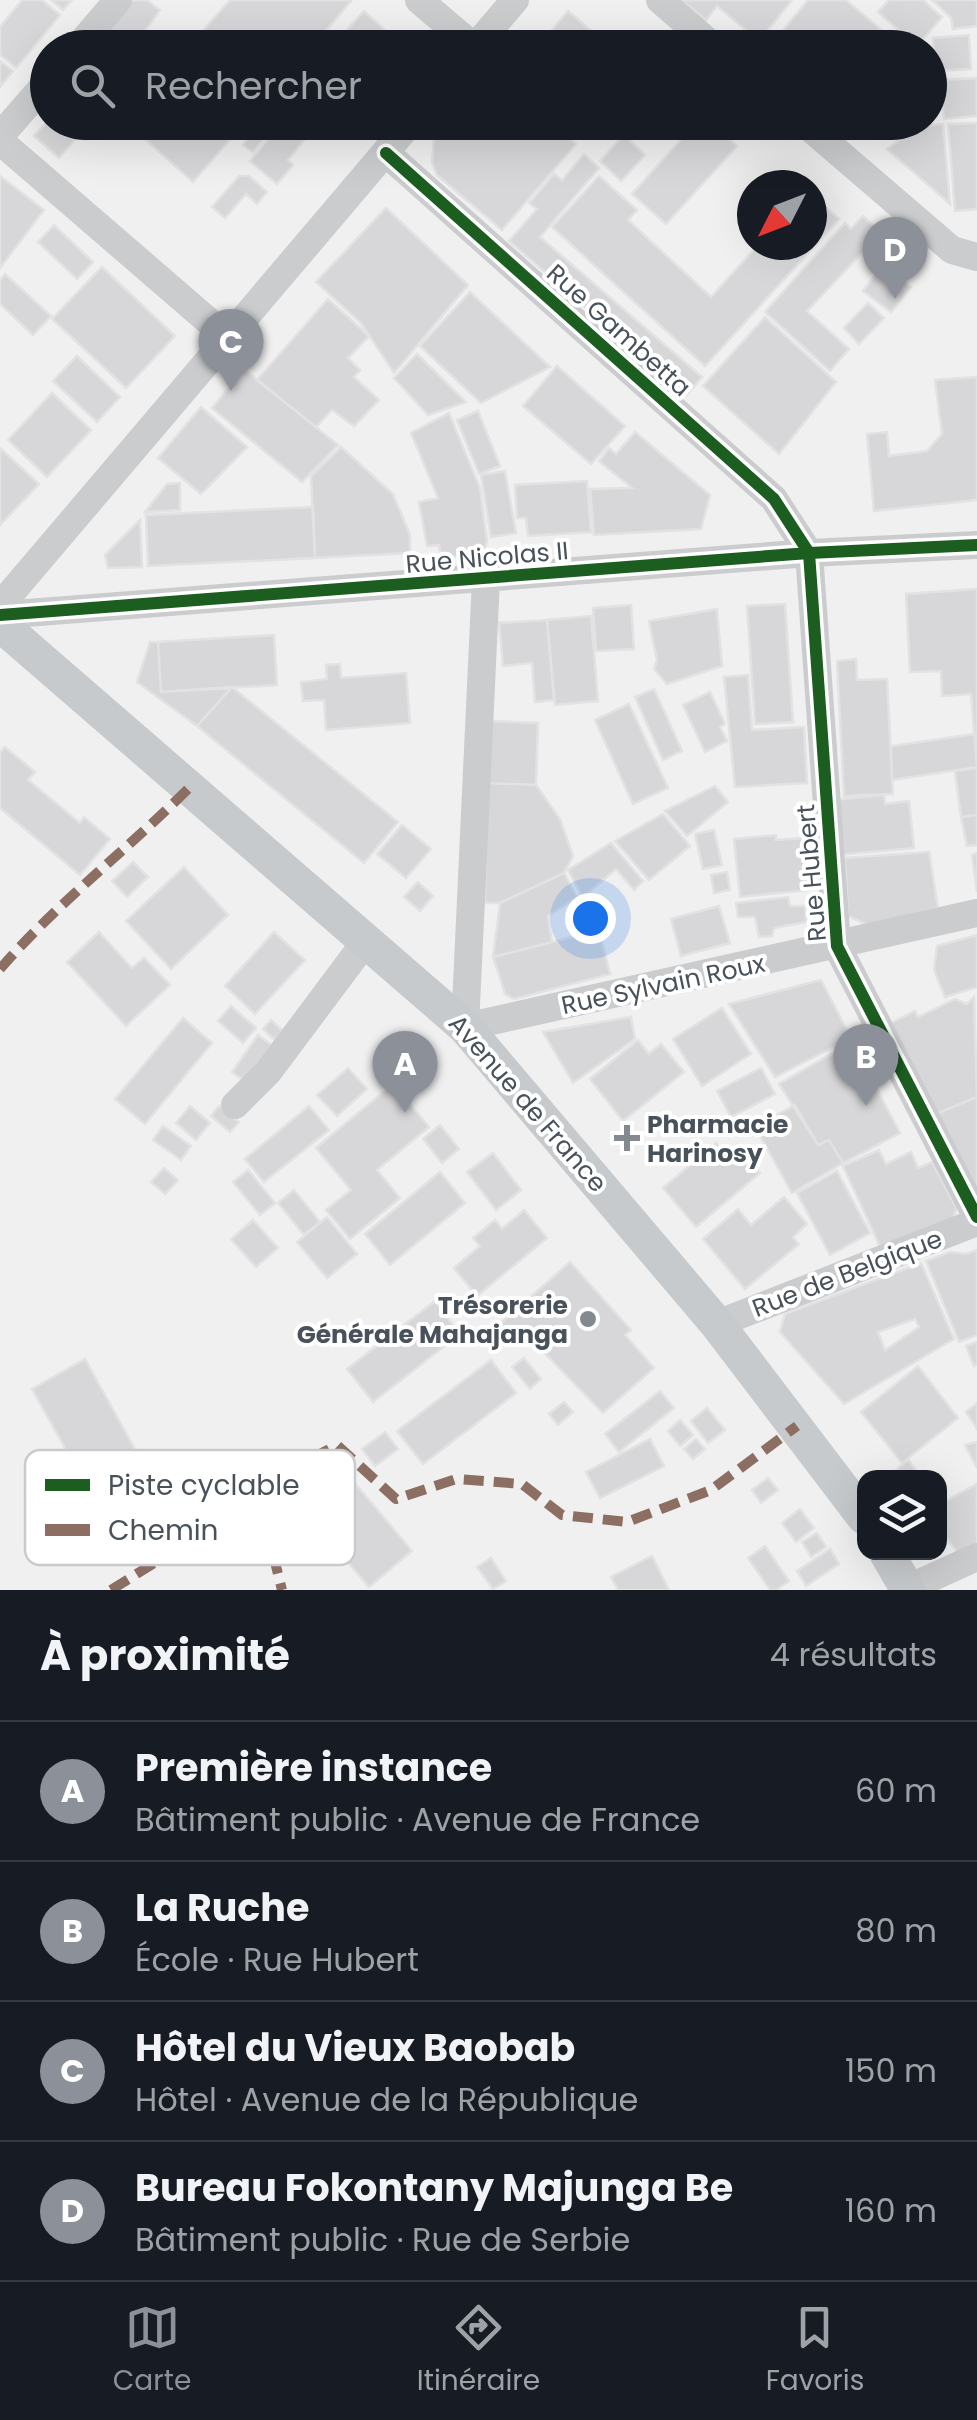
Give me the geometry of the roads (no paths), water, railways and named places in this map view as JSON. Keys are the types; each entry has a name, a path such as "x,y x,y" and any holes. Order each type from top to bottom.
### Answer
{"main road":[{"name":"Avenue de France","path":"0,624 465,1027 718,1324 857,1509"},
{"path":"890,1560 907,1590"}],"street":[{"path":"92,30 118,0"},
{"path":"419,0 453,30"},
{"path":"490,30 516,0"},
{"path":"660,0 694,30"},
{"path":"30,103 0,139 228,338"},
{"path":"0,606 396,140"},
{"path":"824,140 952,250 977,257"},
{"name":"Rue Gambetta","path":"386,153 774,500 808,553"},
{"name":"Rue Nicolas II","path":"0,615 808,553 977,545"},
{"name":"Rue Hubert","path":"808,553 837,946 977,1220"},
{"path":"465,1027 486,579"},
{"name":"Rue Sylvain Roux","path":"465,1027 977,912"},
{"path":"235,1106 268,1072 366,940"},
{"name":"Rue de Belgique","path":"718,1324 977,1220"},
{"path":"907,1590 977,1557"}],"place":[{"name":"Bureau Fokontany Majunga Be","path":"895,299"},
{"name":"Hôtel du Vieux Baobab","path":"231,391"},
{"name":"La Ruche","path":"866,1106"},
{"name":"Première instance","path":"405,1113"},
{"name":"Pharmacie Harinosy","path":"627,1138"},
{"name":"Trésorerie Générale Mahajanga","path":"588,1319"}]}
